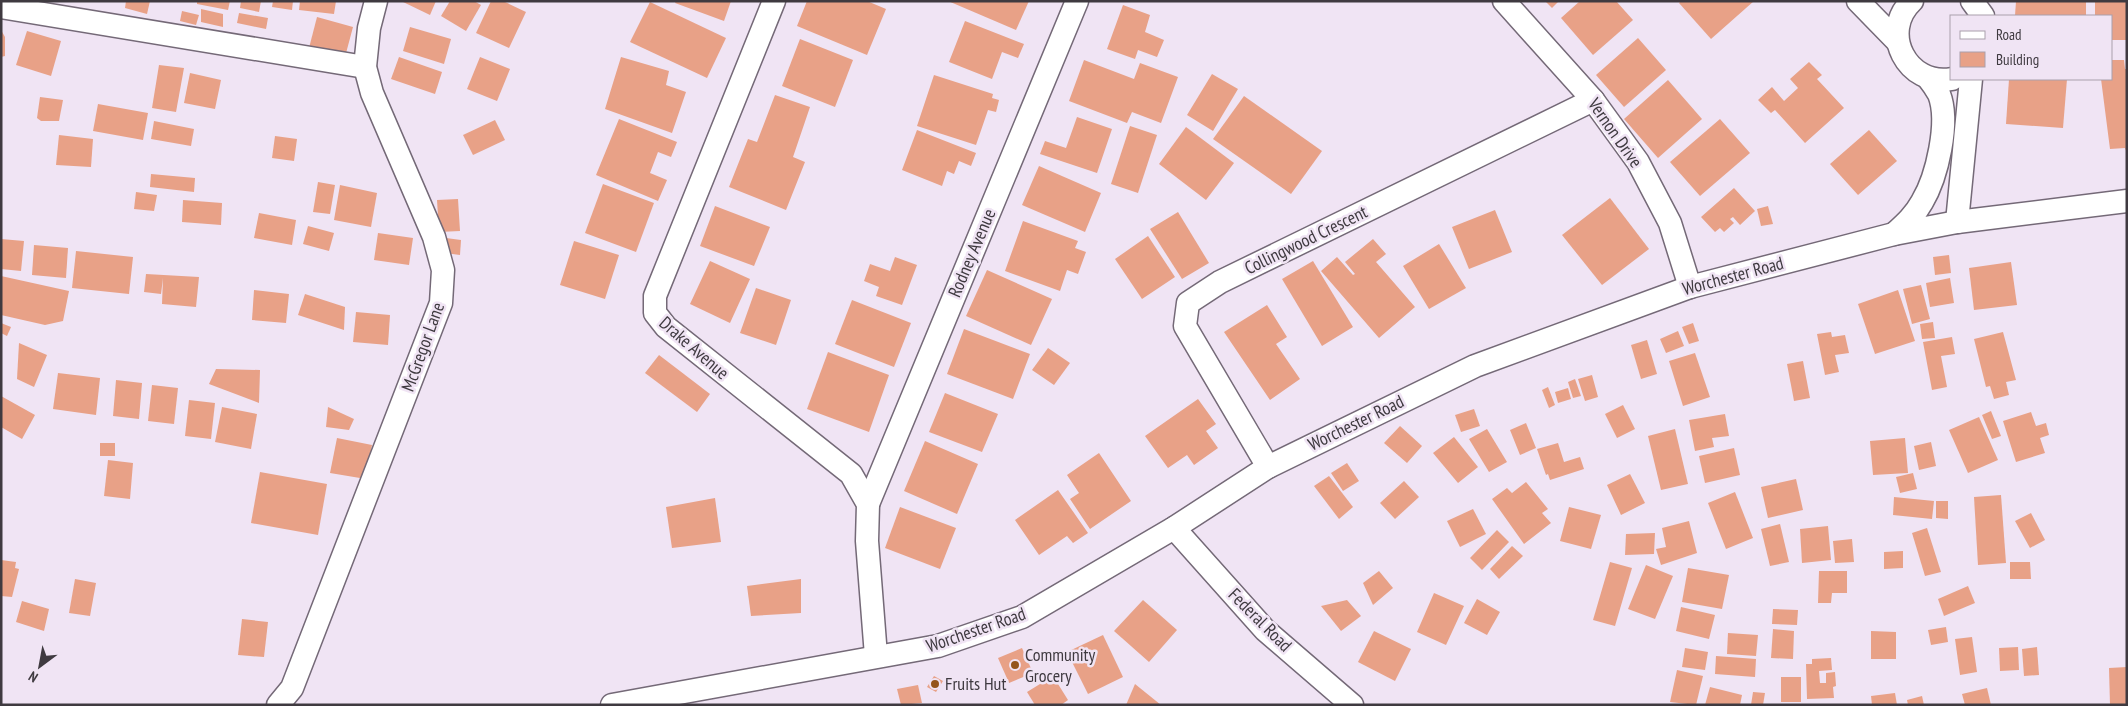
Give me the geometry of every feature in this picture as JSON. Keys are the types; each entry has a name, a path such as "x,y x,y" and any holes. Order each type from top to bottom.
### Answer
{"street":[{"name":"McGregor Lane","path":"278,705 292,696 442,302 443,270 434,237 372,93 364,67 368,28 376,1"},
{"name":"Drake Avenue","path":"774,1 655,296 654,313 666,327 851,474 868,504 868,541 876,656"},
{"name":"Rodney Avenue","path":"868,504 1077,1"},
{"name":"Vernon Drive","path":"1504,1 1593,100 1638,162 1670,223 1690,287"},
{"path":"1858,1 1897,41"},
{"path":"1912,1 1905,8 1898,23 1897,41 1902,57 1913,70 1928,78 1950,79"},
{"path":"1,7 364,67"},
{"path":"1894,234 1910,220 1932,183 1943,130 1944,112 1939,94 1928,78"},
{"path":"1957,222 1971,80"},
{"name":"Collingwood Crescent","path":"1268,467 1185,326 1188,303 1220,282 1593,100"},
{"name":"Worchester Road","path":"612,705 938,646 1022,617 1174,528 1268,467 1475,366 1690,287 1894,234 1957,222 2127,201"},
{"name":"Federal Road","path":"1174,528 1265,630 1352,705"}],"building":[{"path":"126,1 150,1 147,14 125,8"},
{"path":"197,1 230,1 228,10 197,4"},
{"path":"241,1 261,1 259,12 240,8"},
{"path":"273,1 293,1 292,10 272,7"},
{"path":"300,1 336,1 334,14 299,10"},
{"path":"401,1 436,1 430,15"},
{"path":"450,1 474,1 481,5 466,31 441,16"},
{"path":"491,1 503,1 526,12 509,48 476,33"},
{"path":"676,1 731,1 724,21 675,3"},
{"path":"807,1 867,1 886,9 867,55 797,26"},
{"path":"948,1 1029,1 1016,30"},
{"path":"1545,1 1559,1 1552,8"},
{"path":"1580,1 1616,1 1633,20 1593,55 1561,18"},
{"path":"1681,1 1754,1 1711,39 1679,3"},
{"path":"2016,1 2086,1 2086,15 2015,15"},
{"path":"2095,1 2127,1 2127,40 2113,40 2113,15 2095,15"},
{"path":"650,2 726,38 707,78 630,42"},
{"path":"1123,5 1150,15 1145,32 1164,40 1157,57 1138,50 1135,59 1107,49"},
{"path":"201,9 223,14 223,27 201,22"},
{"path":"182,11 199,15 196,25 180,21"},
{"path":"239,13 268,18 266,29 237,23"},
{"path":"317,17 353,27 345,57 309,48"},
{"path":"965,21 1024,44 1018,58 1002,52 992,79 949,62"},
{"path":"410,27 451,39 444,64 403,51"},
{"path":"1,30 5,37 5,56 1,57"},
{"path":"27,31 61,41 51,76 16,65"},
{"path":"1638,38 1666,70 1624,107 1596,75"},
{"path":"800,39 853,60 835,107 782,86"},
{"path":"399,57 442,72 435,94 391,79"},
{"path":"480,57 510,69 497,101 467,89"},
{"path":"621,57 669,71 666,85 686,92 672,133 605,109"},
{"path":"1084,60 1134,79 1140,63 1178,77 1161,123 1132,112 1127,123 1069,101"},
{"path":"2113,60 2124,60 2125,69 2127,69 2127,153 2125,148 2110,149 2101,80 2113,80"},
{"path":"1809,62 1822,75 1817,79 1844,108 1805,143 1775,110 1771,113 1758,100 1772,87 1784,101 1798,88 1790,79"},
{"path":"159,65 184,68 176,112 152,108"},
{"path":"190,73 221,80 215,109 184,103"},
{"path":"1212,74 1238,89 1213,131 1187,115"},
{"path":"934,75 993,94 992,98 999,100 996,112 988,110 976,145 917,126"},
{"path":"1668,80 1702,119 1658,158 1624,119"},
{"path":"2009,80 2067,80 2063,128 2006,124"},
{"path":"775,95 810,107 793,157 805,162 786,210 729,187 748,139 757,142"},
{"path":"1244,96 1322,151 1291,194 1213,139"},
{"path":"40,97 63,100 59,121 41,121 37,118"},
{"path":"98,104 148,113 143,140 93,131"},
{"path":"1077,117 1112,129 1097,173 1040,154 1045,141 1066,148"},
{"path":"619,119 677,142 671,157 658,152 650,173 667,180 658,201 596,175"},
{"path":"1720,119 1750,153 1700,196 1670,162"},
{"path":"495,120 505,140 473,155 463,135"},
{"path":"154,121 194,129 191,146 151,139"},
{"path":"1130,126 1157,135 1138,193 1111,184"},
{"path":"1186,127 1234,163 1206,200 1159,164"},
{"path":"917,130 976,153 971,166 959,161 954,174 947,171 942,186 902,170"},
{"path":"1869,130 1897,161 1858,195 1830,164"},
{"path":"59,135 93,139 91,167 56,165"},
{"path":"275,136 297,139 294,161 272,158"},
{"path":"1039,166 1101,193 1085,232 1022,205"},
{"path":"151,174 195,178 194,192 150,187"},
{"path":"318,182 335,185 330,214 313,212"},
{"path":"603,184 654,203 636,252 585,233"},
{"path":"340,185 377,193 371,227 334,220"},
{"path":"1734,188 1755,211 1740,225 1733,217 1730,219 1734,223 1724,232 1720,228 1715,232 1701,217"},
{"path":"136,192 157,195 154,211 134,209"},
{"path":"1610,198 1649,249 1602,285 1562,235"},
{"path":"458,199 460,231 439,232 437,200"},
{"path":"183,200 222,203 221,225 182,222"},
{"path":"715,206 770,227 754,266 700,246"},
{"path":"1768,206 1773,224 1761,226 1757,209"},
{"path":"1495,210 1512,252 1469,269 1452,227"},
{"path":"1178,212 1209,263 1182,279 1150,229"},
{"path":"259,213 296,220 292,245 254,238"},
{"path":"1023,221 1078,241 1075,248 1086,252 1078,274 1067,270 1060,291 1005,271"},
{"path":"308,226 334,233 329,251 303,244"},
{"path":"378,233 413,238 409,265 374,260"},
{"path":"1148,236 1175,277 1142,299 1115,259"},
{"path":"446,238 461,240 460,255 445,253"},
{"path":"1,239 24,241 21,271 1,269"},
{"path":"1373,239 1386,254 1376,262 1415,307 1379,338 1321,271 1337,257 1353,275 1355,274 1345,262"},
{"path":"574,241 619,255 605,299 560,285"},
{"path":"1439,244 1466,288 1429,309 1403,266"},
{"path":"34,245 68,248 66,278 32,275"},
{"path":"76,251 133,257 129,294 72,288"},
{"path":"1949,255 1951,273 1935,275 1933,257"},
{"path":"895,257 917,265 902,305 876,296 879,287 864,281 870,264 890,271"},
{"path":"710,261 750,279 730,323 690,304"},
{"path":"1313,261 1353,327 1322,346 1282,279"},
{"path":"2011,262 2017,305 1974,310 1969,268"},
{"path":"987,270 1052,299 1031,345 966,316"},
{"path":"146,274 199,277 196,307 162,304 163,278 161,294 144,292"},
{"path":"1,276 69,291 63,321 45,325 1,315"},
{"path":"1950,278 1954,303 1930,307 1926,283"},
{"path":"1921,285 1930,319 1912,324 1903,289"},
{"path":"756,288 791,300 776,345 740,333"},
{"path":"254,290 289,294 286,323 252,320"},
{"path":"1898,290 1915,341 1875,354 1858,304"},
{"path":"305,294 345,307 344,330 298,315"},
{"path":"852,300 911,323 894,367 835,344"},
{"path":"1267,305 1287,337 1276,344 1300,379 1270,400 1224,332"},
{"path":"356,312 390,315 388,345 353,342"},
{"path":"1933,322 1935,338 1922,339 1920,324"},
{"path":"1,323 11,327 7,336 1,333"},
{"path":"1693,323 1699,341 1689,344 1682,327"},
{"path":"964,329 1030,354 1013,399 947,374"},
{"path":"1678,331 1684,346 1666,353 1660,339"},
{"path":"1831,332 1832,337 1845,335 1849,353 1835,355 1839,372 1825,375 1817,334"},
{"path":"2003,332 2016,380 2006,382 2009,395 1994,399 1990,386 1986,387 1974,339"},
{"path":"1952,337 1955,354 1941,356 1947,387 1932,390 1923,342"},
{"path":"1647,340 1657,374 1641,379 1631,345"},
{"path":"19,343 47,355 34,387 17,379"},
{"path":"1048,348 1070,363 1054,385 1032,370"},
{"path":"828,352 889,375 869,432 807,409"},
{"path":"1695,353 1710,397 1683,406 1669,361"},
{"path":"659,355 710,394 697,412 645,373"},
{"path":"1803,361 1810,398 1794,401 1787,364"},
{"path":"216,369 260,370 259,403 209,384"},
{"path":"58,373 100,378 96,415 53,409"},
{"path":"1592,375 1598,397 1585,401 1578,379"},
{"path":"1575,379 1581,396 1573,398 1568,382"},
{"path":"116,380 142,383 139,419 113,416"},
{"path":"152,385 178,388 174,424 148,421"},
{"path":"1548,387 1555,405 1549,408 1542,390"},
{"path":"1568,388 1571,399 1558,403 1555,392"},
{"path":"945,393 998,414 982,452 929,432"},
{"path":"1,396 35,415 22,439 1,427"},
{"path":"1198,399 1216,424 1206,431 1218,448 1194,465 1187,455 1168,468 1145,436"},
{"path":"189,400 215,403 211,439 185,436"},
{"path":"1623,405 1635,429 1617,438 1605,414"},
{"path":"222,407 257,414 251,449 215,442"},
{"path":"328,407 354,419 349,430 326,427"},
{"path":"1474,409 1480,426 1461,432 1455,415"},
{"path":"1991,411 2001,436 1992,439 1982,415"},
{"path":"2031,412 2036,426 2046,423 2049,435 2040,438 2045,453 2016,462 2003,421"},
{"path":"1725,414 1729,436 1712,438 1714,447 1695,451 1689,420"},
{"path":"1979,417 1998,460 1968,473 1949,430"},
{"path":"1526,423 1536,448 1520,455 1510,430"},
{"path":"1400,426 1422,446 1407,463 1384,443"},
{"path":"1487,429 1507,462 1489,472 1469,439"},
{"path":"1675,429 1688,484 1661,490 1648,436"},
{"path":"1454,437 1478,467 1458,483 1433,453"},
{"path":"337,438 372,445 366,479 330,473"},
{"path":"1905,438 1908,473 1873,475 1870,441"},
{"path":"925,441 978,464 957,514 904,491"},
{"path":"1931,442 1936,466 1919,470 1914,446"},
{"path":"100,443 115,443 115,456 100,456"},
{"path":"1558,443 1564,462 1580,457 1584,469 1550,480 1548,474 1546,475 1537,449"},
{"path":"1734,448 1740,475 1705,483 1699,456"},
{"path":"1099,453 1131,501 1090,529 1070,499 1079,493 1067,475"},
{"path":"108,460 133,463 130,499 104,496"},
{"path":"1347,463 1359,481 1343,491 1331,473"},
{"path":"260,472 327,484 318,535 251,523"},
{"path":"1913,473 1917,489 1900,493 1896,477"},
{"path":"1630,474 1645,503 1621,515 1607,485"},
{"path":"1329,476 1353,507 1339,519 1314,486"},
{"path":"1796,479 1803,510 1768,518 1761,487"},
{"path":"1404,481 1419,497 1395,519 1380,503"},
{"path":"1526,482 1548,509 1542,513 1551,523 1524,544 1492,499 1507,488 1512,493"},
{"path":"1058,490 1088,533 1073,543 1067,536 1039,555 1015,520"},
{"path":"1735,492 1753,538 1726,549 1708,503"},
{"path":"2001,495 2006,563 1978,565 1974,497"},
{"path":"1894,497 1934,501 1932,519 1893,515"},
{"path":"715,498 721,542 672,548 666,507"},
{"path":"1936,501 1948,501 1948,519 1936,518"},
{"path":"900,507 956,528 940,569 885,548"},
{"path":"1569,507 1601,515 1591,549 1560,541"},
{"path":"1473,509 1486,534 1460,547 1447,521"},
{"path":"2031,513 2045,540 2030,548 2015,521"},
{"path":"1689,521 1697,553 1661,565 1656,549 1666,547 1662,528"},
{"path":"1780,524 1789,562 1770,566 1761,529"},
{"path":"1828,526 1831,560 1802,563 1800,529"},
{"path":"1927,528 1941,572 1925,576 1912,533"},
{"path":"1497,530 1509,542 1482,570 1470,558"},
{"path":"1655,533 1654,554 1625,555 1626,534"},
{"path":"1852,539 1854,562 1835,563 1833,541"},
{"path":"1512,546 1523,556 1499,579 1490,569"},
{"path":"1903,551 1903,568 1884,569 1884,552"},
{"path":"1,560 16,562 15,568 19,569 12,597 1,596"},
{"path":"1610,562 1632,568 1615,626 1593,620"},
{"path":"2010,562 2030,562 2031,579 2010,579"},
{"path":"1646,565 1673,576 1655,619 1628,609"},
{"path":"1688,568 1729,575 1722,609 1682,602"},
{"path":"1379,571 1393,588 1373,605 1363,583"},
{"path":"1819,571 1847,571 1847,593 1832,593 1831,603 1818,603"},
{"path":"75,579 96,583 90,616 69,613"},
{"path":"801,579 801,613 751,616 747,586"},
{"path":"1968,586 1975,603 1944,616 1938,599"},
{"path":"1434,593 1464,606 1446,645 1417,632"},
{"path":"1477,599 1500,612 1487,635 1464,623"},
{"path":"1143,600 1177,630 1149,662 1114,631"},
{"path":"1347,600 1361,616 1341,631 1321,606"},
{"path":"22,601 49,609 44,631 16,622"},
{"path":"1681,607 1715,615 1709,639 1676,631"},
{"path":"1773,609 1798,610 1797,625 1772,624"},
{"path":"242,619 268,622 264,657 238,655"},
{"path":"1946,627 1948,642 1931,645 1928,630"},
{"path":"1773,629 1794,631 1793,659 1771,658"},
{"path":"1374,631 1411,649 1395,681 1358,662"},
{"path":"1871,631 1896,632 1896,659 1871,659"},
{"path":"1728,633 1758,635 1756,656 1727,654"},
{"path":"1103,635 1123,677 1088,694 1067,652"},
{"path":"1972,637 1977,672 1960,675 1955,639"},
{"path":"2018,647 2019,670 2000,671 1999,648"},
{"path":"2037,647 2039,675 2024,676 2022,649"},
{"name":"Community Grocery","path":"1022,648 1033,673 1009,683 998,658"},
{"path":"1685,648 1708,652 1705,670 1682,667"},
{"path":"1716,656 1756,659 1755,677 1715,674"},
{"path":"1831,658 1832,670 1819,671 1820,683 1826,683 1826,673 1835,672 1836,686 1833,687 1834,698 1807,699 1806,664 1812,664 1812,659"},
{"path":"2127,667 2127,704 2110,705 2109,668"},
{"path":"1677,670 1703,676 1696,705 1670,702"},
{"name":"Fruits Hut","path":"934,676 943,681 936,692 927,687"},
{"path":"1053,676 1068,700 1061,705 1035,705 1027,692"},
{"path":"1781,677 1801,677 1801,702 1781,702"},
{"path":"1135,684 1161,705 1126,705"},
{"path":"918,685 922,703 901,705 897,689"},
{"path":"1710,687 1742,695 1740,705 1705,705"},
{"path":"1987,688 1991,705 1965,705 1962,694"},
{"path":"1753,692 1765,693 1763,705 1751,705"},
{"path":"1895,693 1897,705 1872,705 1871,696"},
{"path":"1922,696 1924,705 1908,705 1907,700"}],"place":[{"name":"Community Grocery","path":"1015,665"},
{"name":"Fruits Hut","path":"935,684"}]}
